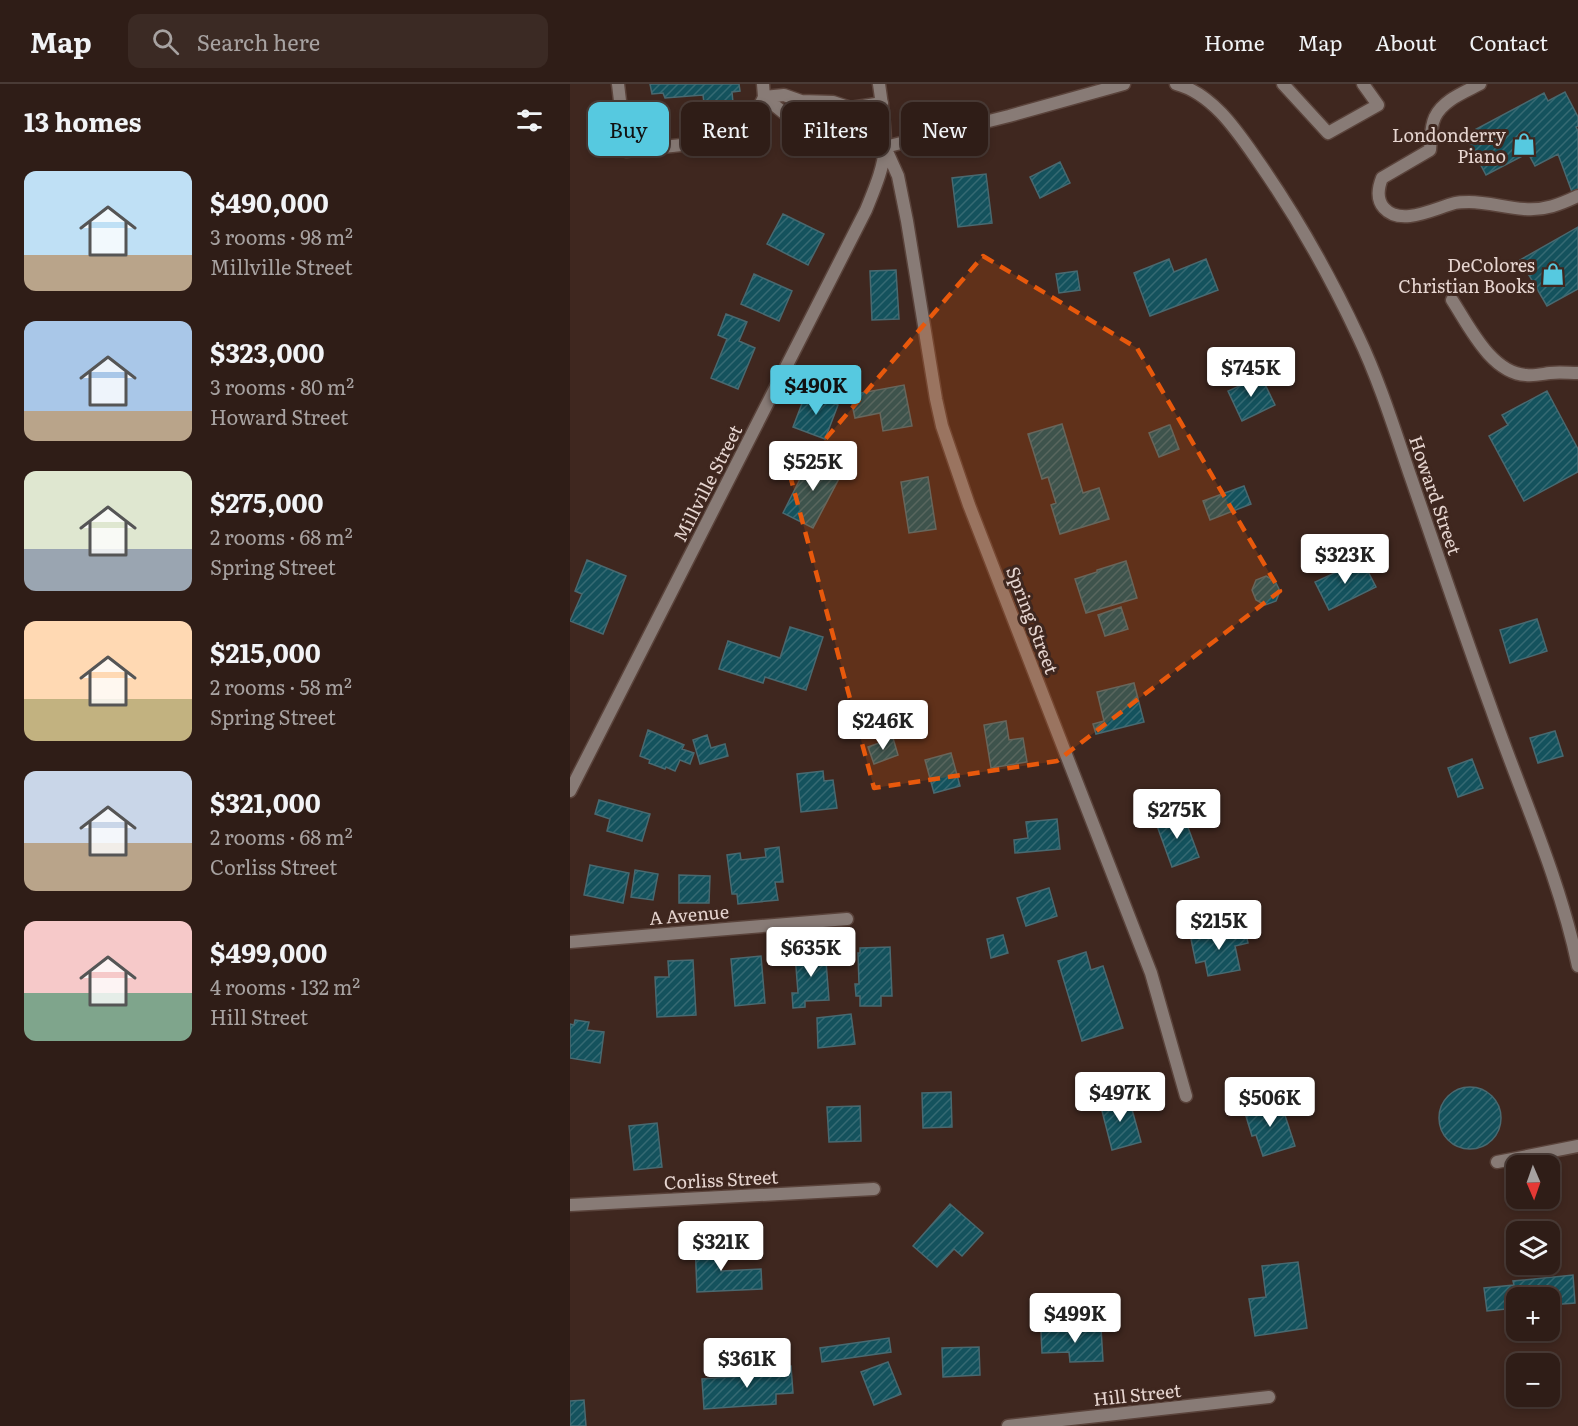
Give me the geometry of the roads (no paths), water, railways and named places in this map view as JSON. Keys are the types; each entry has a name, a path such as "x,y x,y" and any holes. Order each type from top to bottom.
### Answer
{"street":[{"path":"618,84 626,151 737,139 747,132 763,90"},
{"name":"Millville Street","path":"879,84 882,102"},
{"path":"889,146 1124,84"},
{"name":"Howard Street","path":"1176,84 1186,86 1200,94 1218,109 1245,142 1304,231 1359,338 1400,445 1491,711 1533,817 1560,898 1578,966"},
{"path":"1283,84 1328,133 1378,105 1363,84"},
{"path":"1480,84 1441,108 1432,128 1430,150 1382,178 1378,196 1381,205 1388,212 1405,216 1419,215 1457,202 1540,209 1555,206 1578,196"},
{"path":"763,90 801,101 833,102"},
{"path":"763,90 782,111"},
{"name":"Millville Street","path":"570,791 866,210 879,177 883,156"},
{"name":"Spring Street","path":"889,156 898,176 907,221 942,426 969,505 1151,973 1186,1096"},
{"path":"1452,300 1483,348 1497,364 1524,375 1578,373"},
{"name":"A Avenue","path":"570,942 847,919"},
{"path":"1497,1162 1578,1146"},
{"name":"Corliss Street","path":"570,1205 874,1189"},
{"name":"Hill Street","path":"1008,1426 1269,1397"}],"place":[{"name":"Londonderry Piano","path":"1524,144"},
{"name":"DeColores Christian Books","path":"1553,274"}]}
